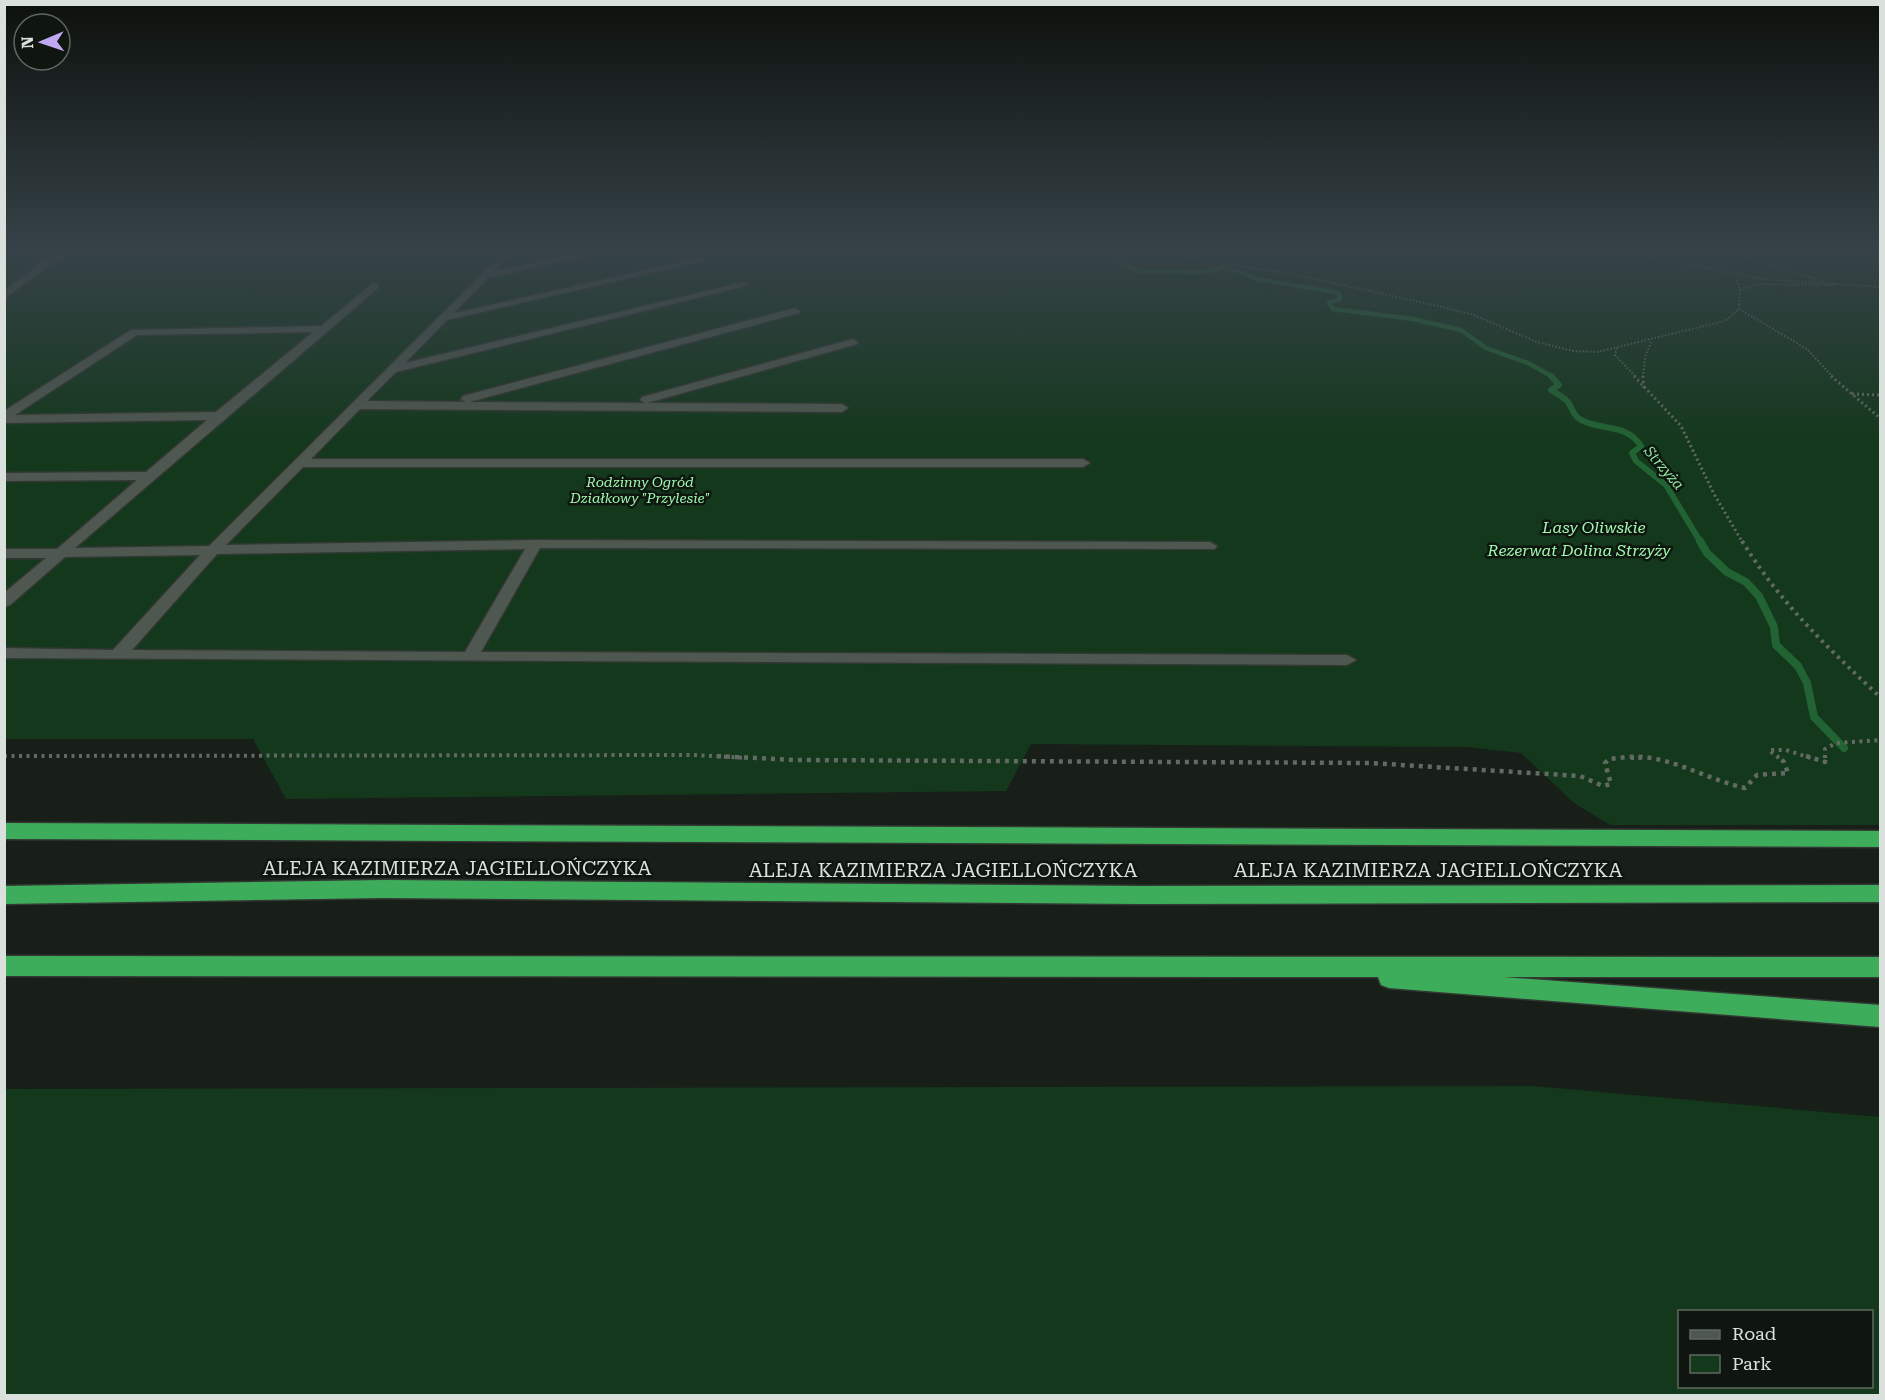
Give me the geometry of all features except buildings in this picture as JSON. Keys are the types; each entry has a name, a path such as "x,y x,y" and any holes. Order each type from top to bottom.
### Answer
{"highway":[{"path":"4,831 1881,839"},
{"name":"ALEJA KAZIMIERZA JAGIELLOŃCZYKA","path":"4,895 383,890 1141,895 1881,894"},
{"path":"4,966 1881,967"},
{"path":"1250,967 1881,1016"}],"lane":[{"path":"4,603 219,416 341,314"},
{"path":"118,655 212,551 448,314"},
{"path":"444,318 460,314"},
{"path":"392,370 623,314"},
{"path":"445,405 779,314"},
{"path":"4,418 135,332 324,329"},
{"path":"624,406 853,342"},
{"path":"357,405 842,408"},
{"path":"4,418 219,416"},
{"path":"300,463 1083,463"},
{"path":"4,477 151,476"},
{"path":"470,657 535,544"},
{"path":"4,554 535,544 1210,546"},
{"path":"4,653 1347,660"}],"path":[{"path":"1471,314 1537,342 1573,351 1597,352 1725,321 1733,314"},
{"path":"1748,314 1807,349 1851,394 1881,418"},
{"path":"1644,388 1642,369 1646,348 1652,340"},
{"path":"1617,348 1615,355 1681,426 1714,494 1755,562 1807,629 1881,697"},
{"path":"1851,394 1881,395"},
{"path":"4,756 693,755 794,760 1370,764 1580,776 1603,786 1611,784 1605,763 1609,759 1643,757 1671,764 1718,782 1745,788 1757,775 1788,773 1784,762 1769,750 1786,750 1825,762 1825,749 1836,743 1881,740"}],"green space":[{"path":"4,314 1880,314 1880,825 1610,825 1574,803 1521,753 1468,747 1031,744 1006,791 286,799 253,739 5,739"},
{"path":"1533,1086 1880,1117 1880,1395 5,1395 5,1089"}],"waterway":[{"name":"Strzyża","path":"1376,314 1413,319 1461,330 1486,348 1528,363 1553,377"},
{"name":"Strzyża","path":"1551,376 1559,385 1551,390 1567,401 1578,418 1621,431 1635,439 1641,446 1632,453 1636,461 1666,485 1701,543"},
{"name":"Strzyża","path":"1700,541 1707,553 1727,572 1746,582 1759,596 1774,627 1776,645 1798,666 1807,683 1814,717 1844,748"}],"park label":[{"name":"Rodzinny Ogród Działkowy \"Przylesie\"","path":"640,490"},
{"name":"Lasy Oliwskie","path":"1594,527"},
{"name":"Rezerwat Dolina Strzyży","path":"1579,550"}]}
